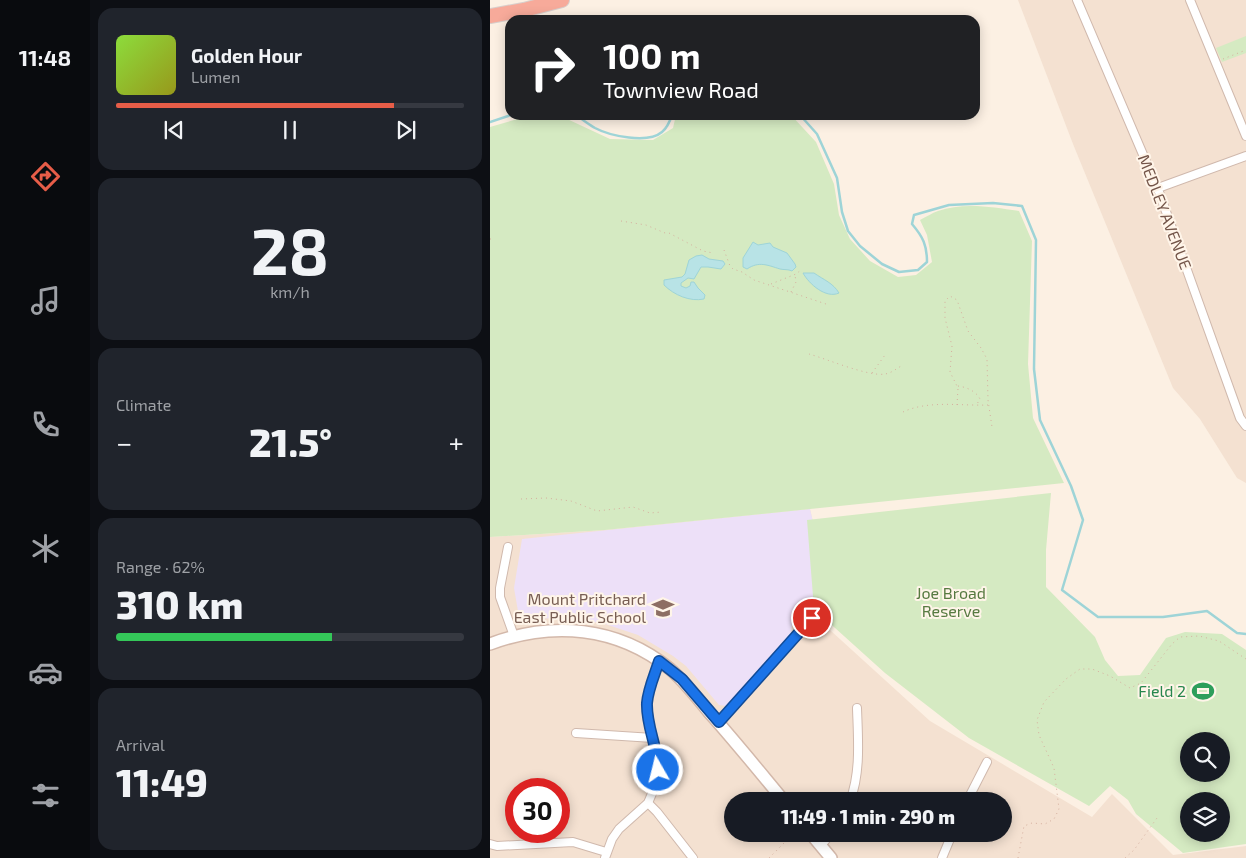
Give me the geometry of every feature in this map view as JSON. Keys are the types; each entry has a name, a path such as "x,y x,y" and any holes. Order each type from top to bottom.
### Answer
{"highway":[{"path":"490,16 524,10 562,0"}],"street":[{"name":"MEDLEY AVENUE","path":"1078,0 1158,188 1240,418 1246,426"},
{"path":"1190,0 1246,136"},
{"path":"1158,188 1246,156"},
{"path":"508,547 500,597 514,636"},
{"path":"719,722 812,618"},
{"path":"490,644 528,632 558,629 589,632 626,643 659,661 682,679 777,792"},
{"path":"490,844 497,846 573,842 606,855 612,839 619,829 648,804 656,784 658,770 657,751 647,703 659,661"},
{"path":"853,792 856,782 858,737 856,708"},
{"path":"576,733 653,738"},
{"path":"972,792 987,762"},
{"path":"648,804 657,812 692,858"},
{"path":"818,842 831,858"},
{"path":"821,845 824,842"},
{"path":"942,858 949,842"}],"path":[{"path":"1216,62 1246,50"},
{"path":"621,221 646,225 669,233 698,249 713,253"},
{"path":"724,250 733,269 742,272 754,280 826,304"},
{"path":"770,285 795,275 801,270"},
{"path":"790,293 796,282 795,275"},
{"path":"957,405 958,386 950,372 952,346 944,313 945,301 950,296 957,300 968,331 981,348 987,360 988,405 992,427"},
{"path":"809,354 872,373 886,374 903,365"},
{"path":"872,373 884,356"},
{"path":"958,386 978,395 980,399 977,405"},
{"path":"903,412 920,407 988,405"},
{"path":"521,498 571,500 597,510 632,507 650,513 662,512"},
{"path":"1018,858 1024,826 1032,823 1045,824 1054,819 1059,809 1054,768 1039,735 1037,720 1044,702 1066,679 1080,669 1092,669 1110,676 1130,688 1141,684 1172,644 1180,637 1198,636 1218,641 1246,659"},
{"path":"1124,858 1134,850 1157,818"},
{"path":"768,858 785,842"}],"shaded area":[{"path":"1018,0 1246,0 1246,483 1237,478 1200,419 1173,388 1073,144"},
{"path":"810,509 828,586 808,610 930,721 1092,817 1112,794 1173,855 1246,846 1246,858 490,858 490,537 605,530"},
{"name":"Mount Pritchard East Public School","path":"810,509 828,586 792,625 791,635 727,706 719,705 686,666 638,635 602,623 553,618 523,622 519,617 514,588 522,539"}],"green space":[{"path":"1246,36 1246,53 1222,62 1216,48"},
{"path":"514,120 569,120 610,139 653,140 673,128 675,120 796,120 816,142 834,184 839,215 850,239 870,261 898,277 916,275 932,262 927,235 920,220 931,214 948,208 968,206 1019,211 1032,241 1028,364 1033,418 1064,483 605,530 490,537 490,127"},
{"name":"Joe Broad Reserve","path":"1051,493 1046,550 1046,587 1095,637 1105,660 1118,676 1140,675 1166,638 1185,632 1222,634 1246,650 1246,844 1183,853 1136,814 1128,800 1110,786 1089,806 969,738 885,673 814,609 807,520"}],"water":[{"path":"753,242 758,245 770,243 773,247 787,253 796,267 792,271 763,264 747,269 743,267 743,258"},
{"path":"702,255 709,259 723,261 725,264 721,269 701,267 694,279 688,278 681,283 681,286 686,288 690,286 691,282 694,282 705,295 704,299 682,297 664,285 664,280 682,277 685,274 689,260"},
{"path":"803,273 814,273 831,284 839,293 829,294 823,292 809,282"}],"waterway":[{"path":"490,122 505,117"},
{"path":"583,120 602,131 629,138 656,136 662,132 670,120"},
{"path":"804,120 817,134 837,178 842,212 848,231 860,246 882,264 899,272 918,270 927,262 924,242 912,224 914,215 949,205 993,203 1022,206 1036,240 1034,369 1040,420 1071,486 1083,520 1062,590 1098,617 1163,617 1207,611 1237,633 1246,634"}],"place":[{"name":"Mount Pritchard East Public School","path":"663,608"},
{"name":"Field 2","path":"1203,691"}],"route":[{"path":"658,770 657,751 649,724 647,703 659,661 682,679 719,722 812,618"}]}
